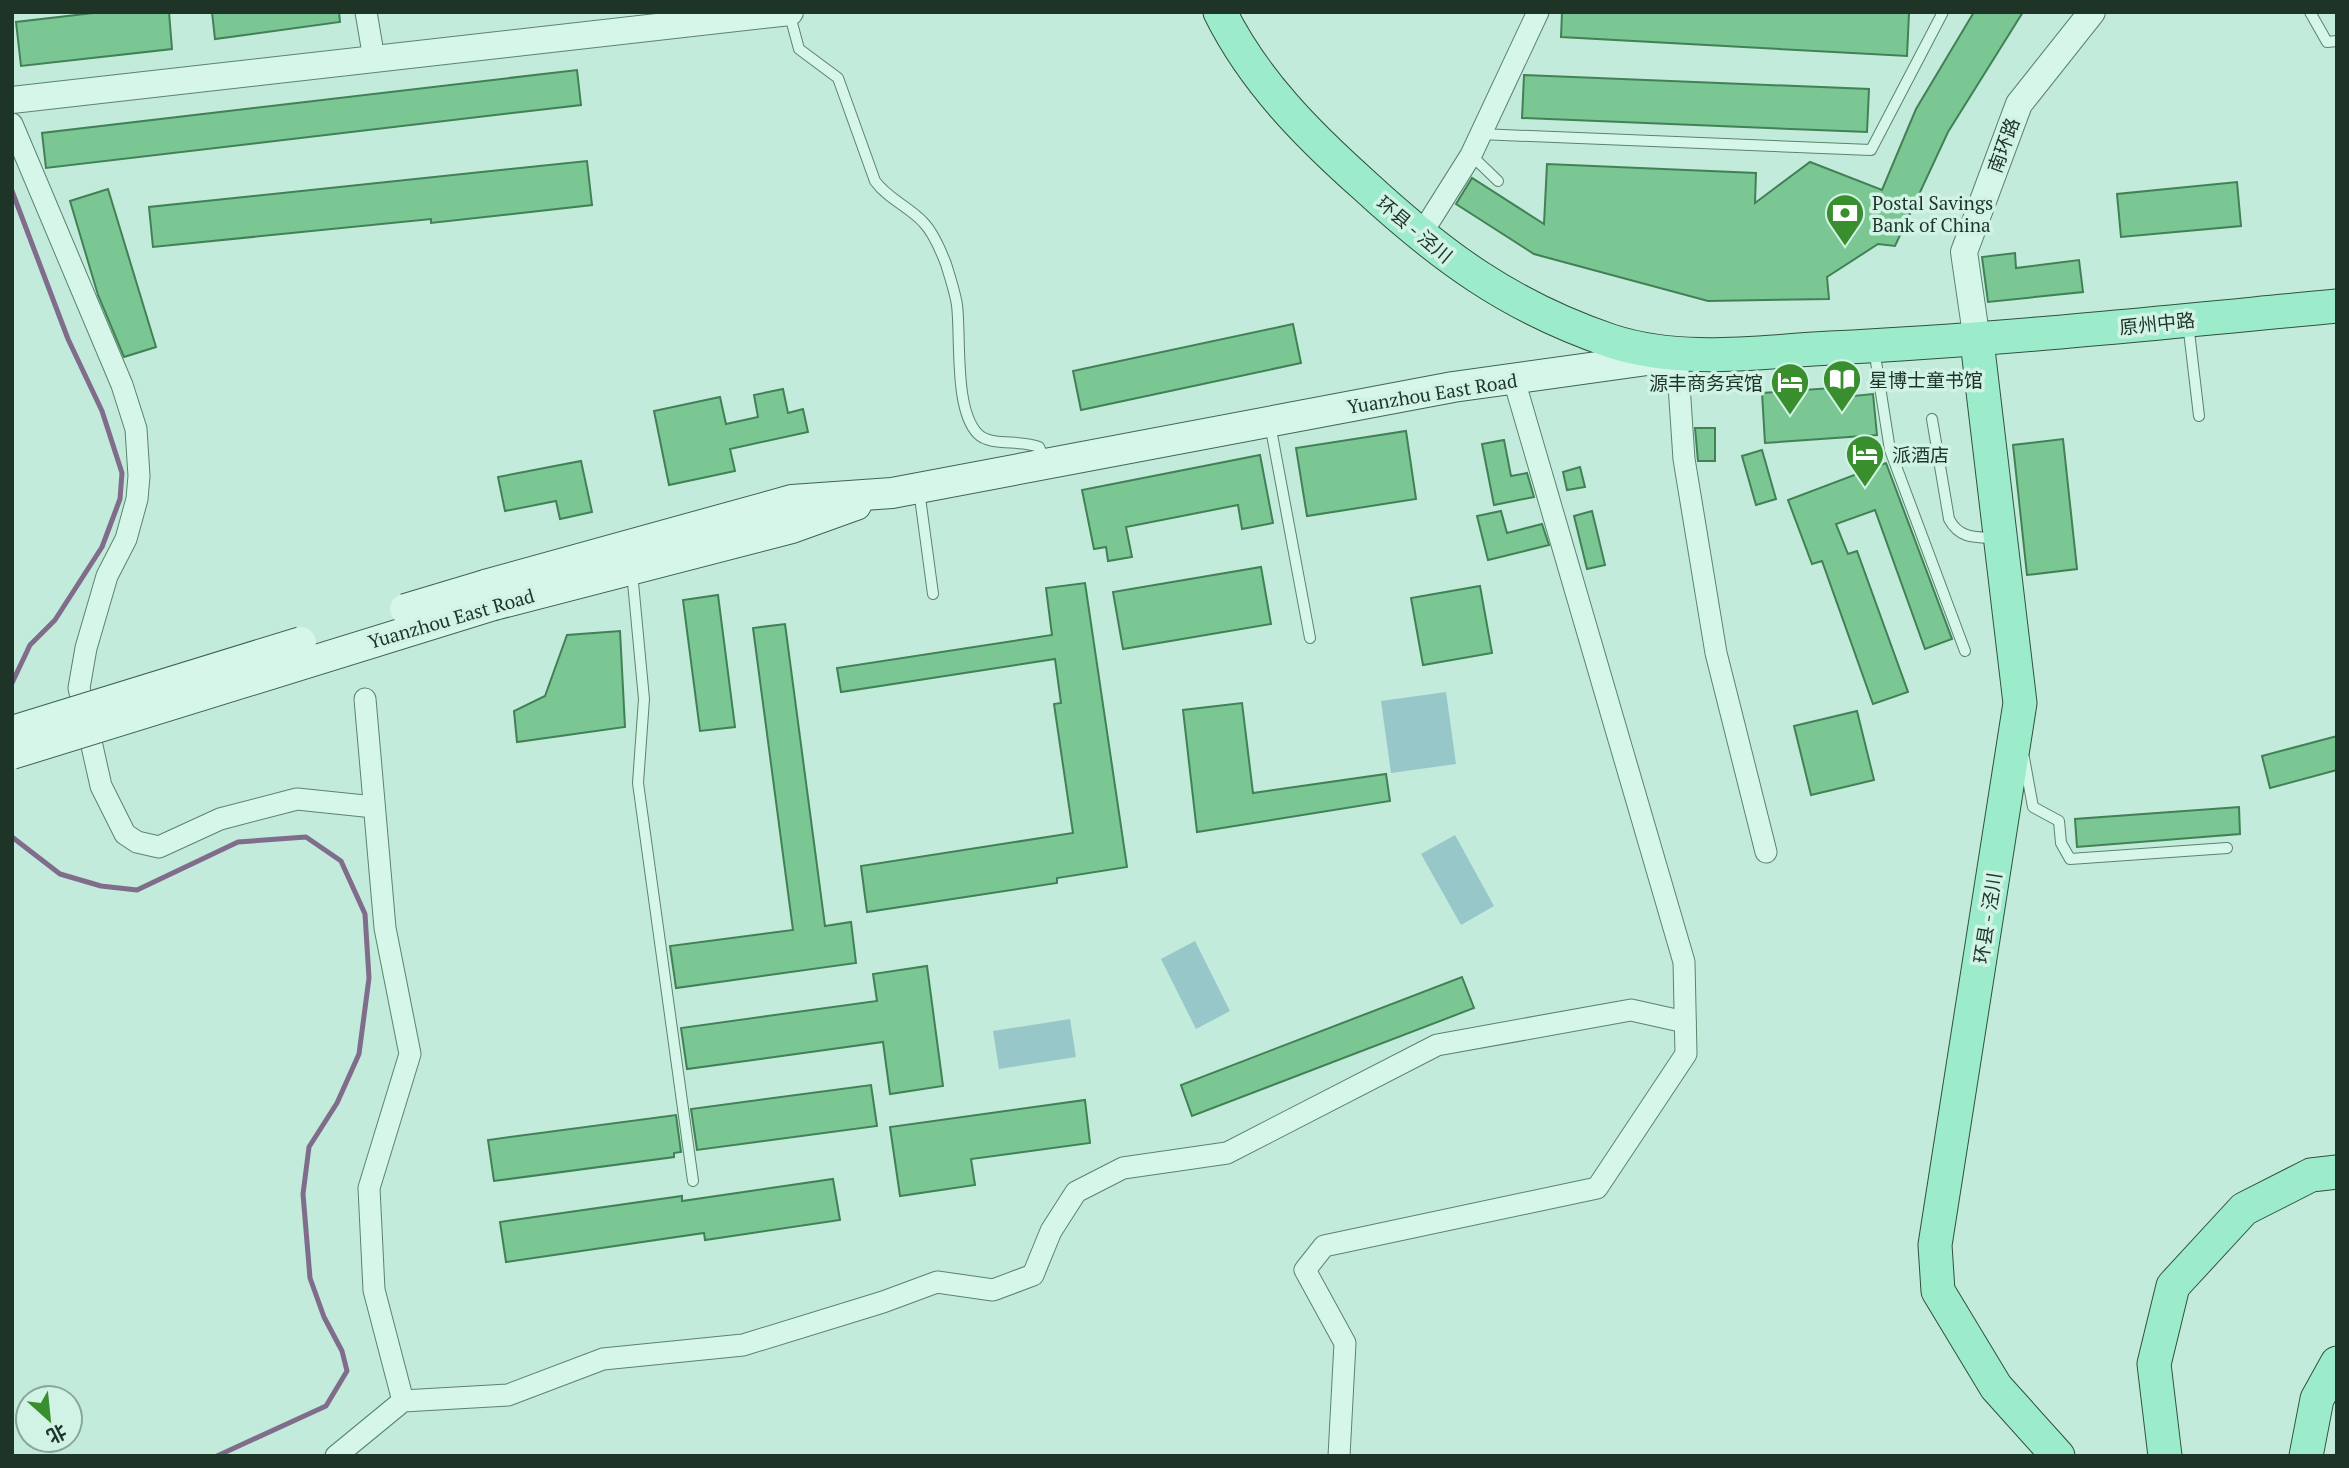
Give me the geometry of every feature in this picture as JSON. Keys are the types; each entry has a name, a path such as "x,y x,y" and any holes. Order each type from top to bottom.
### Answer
{"main road":[{"name":"环县 - 泾川","path":"1220,12 1265,83 1306,132 1451,262 1509,297 1613,341 1677,356"},
{"name":"原州中路","path":"1977,341 2337,306"},
{"name":"环县 - 泾川","path":"1977,341 2020,703 1935,1245 1938,1291 1996,1387 2058,1456"},
{"name":"Yuanzhou East Road","path":"12,754 489,595 792,499 905,490 1453,387 1677,356 1977,341"},
{"name":"Yuanzhou East Road","path":"12,731 489,595 631,569 792,528 905,490"},
{"path":"2165,1456 2154,1364 2173,1286 2244,1209 2311,1175 2337,1172"},
{"path":"2306,1456 2317,1399 2337,1363"}],"street":[{"path":"366,12 374,59"},
{"path":"12,100 374,59 592,23 790,12"},
{"path":"1420,236 1471,155 1538,12"},
{"name":"南环路","path":"1977,341 1964,252 2019,104 2092,12"},
{"path":"12,124 122,385 136,429 139,476 135,509 126,539 107,576 86,649 79,688 101,786 125,834 137,842 159,847 220,819 297,799 374,807"},
{"path":"1677,356 1685,459 1716,653 1766,852"},
{"path":"1339,1456 1345,1343 1305,1270 1324,1246 1597,1188 1686,1054 1685,962 1514,380"},
{"path":"365,699 385,928 410,1054 369,1188 374,1290 403,1401"},
{"path":"336,1456 403,1401 508,1395 603,1359 743,1345 883,1302 937,1282 993,1290 1033,1275 1051,1231 1076,1192 1123,1168 1227,1153 1437,1045 1631,1010 1685,1022"}],"lane":[{"path":"790,12 799,49 838,78 875,181 884,193 925,223 946,262 957,304 964,406 972,427 981,438 995,442 1025,441 1039,447 1046,463"},
{"path":"1480,134 1871,150 1943,12"},
{"path":"2310,12 2327,42 2337,41"},
{"path":"1471,155 1498,181"},
{"path":"2188,320 2199,416"},
{"path":"1874,346 1890,450 1965,651"},
{"path":"1932,419 1949,519 1954,528 1967,537 2000,538"},
{"path":"1270,421 1310,638"},
{"path":"905,490 933,594"},
{"path":"631,569 644,699 638,783 693,1181"},
{"path":"2014,745 2024,758 2034,807 2059,821 2061,843 2070,859 2227,848"}],"shaded area":[{"path":"1446,692 1456,764 1391,773 1381,701"},
{"path":"1455,835 1494,906 1461,925 1421,854"},
{"path":"1195,941 1230,1011 1196,1029 1161,959"},
{"path":"1070,1019 1076,1057 999,1069 993,1031"}],"building":[{"path":"102,12 169,12 172,49 21,66 16,22"},
{"path":"212,12 339,12 340,22 215,39"},
{"path":"1562,12 1909,13 1907,56 1561,37"},
{"path":"1974,12 2023,12 1948,132 1895,246 1878,244 1827,277 1829,299 1708,301 1534,254 1456,204 1472,178 1544,224 1547,164 1756,173 1755,203 1810,162 1882,190 1916,109"},
{"path":"577,70 581,105 46,168 42,133"},
{"path":"1524,75 1869,89 1867,132 1522,118"},
{"path":"587,161 592,205 431,223 431,219 153,247 149,207"},
{"path":"2237,182 2241,226 2121,237 2117,194"},
{"path":"108,189 156,347 124,357 98,295 70,201"},
{"path":"2015,253 2016,268 2079,260 2083,292 1988,302 1982,257"},
{"path":"1293,324 1301,363 1081,410 1073,371"},
{"path":"1832,388 1833,398 1873,394 1877,435 1765,443 1762,393"},
{"path":"783,389 788,413 803,409 808,432 730,449 735,471 669,485 654,411 720,397 726,424 758,417 754,395"},
{"path":"1695,428 1715,428 1715,461 1698,461"},
{"path":"1406,431 1416,499 1307,516 1296,448"},
{"path":"2063,439 2077,569 2027,575 2013,445"},
{"path":"1504,440 1511,476 1527,473 1534,497 1494,505 1482,444"},
{"path":"1762,450 1776,499 1756,505 1742,456"},
{"path":"1260,455 1273,523 1242,529 1238,505 1126,527 1132,557 1108,561 1106,547 1094,549 1082,490"},
{"path":"581,461 592,512 560,519 556,501 505,511 498,477"},
{"path":"1886,463 1952,639 1925,649 1875,510 1836,524 1848,554 1857,551 1908,692 1873,704 1822,561 1812,564 1788,500"},
{"path":"1580,467 1585,487 1567,490 1563,472"},
{"path":"1501,511 1507,533 1542,524 1549,545 1488,560 1477,516"},
{"path":"1592,511 1605,565 1587,569 1574,516"},
{"path":"1261,567 1271,624 1123,649 1113,592"},
{"path":"1085,583 1127,867 1057,878 1057,883 867,912 861,866 1073,833 1054,704 1061,703 1055,659 841,692 837,668 1052,635 1046,588"},
{"path":"1480,586 1492,653 1423,665 1411,598"},
{"path":"718,595 735,727 700,731 683,600"},
{"path":"785,624 825,926 851,922 856,963 676,988 670,946 793,930 753,628"},
{"path":"620,631 625,727 517,742 514,711 545,696 567,635"},
{"path":"1242,703 1253,793 1386,774 1390,801 1197,832 1183,710"},
{"path":"1857,711 1874,780 1811,795 1794,726"},
{"path":"2337,736 2337,770 2270,788 2262,756"},
{"path":"2239,807 2240,834 2077,847 2075,819"},
{"path":"927,966 943,1086 890,1094 883,1042 687,1069 681,1028 877,1001 873,974"},
{"path":"1462,977 1474,1008 1192,1116 1181,1085"},
{"path":"871,1085 877,1126 697,1150 691,1109"},
{"path":"1085,1100 1090,1143 971,1159 975,1185 900,1196 890,1127"},
{"path":"676,1115 681,1152 674,1153 674,1157 494,1181 488,1140"},
{"path":"833,1179 840,1220 705,1240 704,1233 506,1262 500,1222 682,1196 682,1201"}],"waterway":[{"path":"12,191 68,339 102,411 122,473 120,499 102,547 55,620 30,645 12,683"},
{"path":"12,837 60,874 101,886 137,890 238,842 306,837 341,861 365,914 369,978 359,1054 337,1103 309,1147 303,1194 310,1278 324,1317 342,1351 347,1371 326,1406 217,1456"}],"place":[{"name":"Postal Savings Bank of China","path":"1845,247"},
{"name":"星博士童书馆","path":"1842,413"},
{"name":"源丰商务宾馆","path":"1790,416"},
{"name":"派酒店","path":"1865,488"}]}
